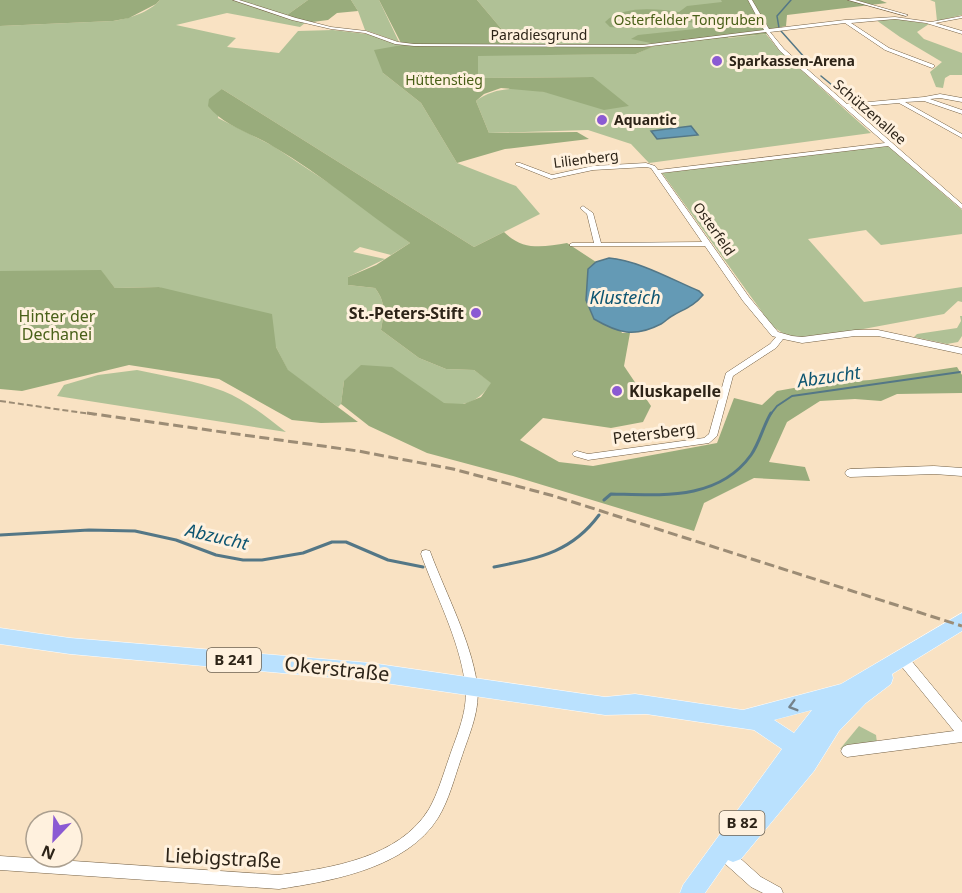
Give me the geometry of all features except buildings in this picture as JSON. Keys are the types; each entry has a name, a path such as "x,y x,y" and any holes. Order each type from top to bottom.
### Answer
{"main road":[{"path":"930,644 962,621"},
{"path":"930,644 962,629"},
{"name":"Okerstraße","path":"0,636 54,644 336,668 471,685 605,706 645,705 741,719 805,753"},
{"name":"B 82","path":"692,893 805,753 843,711 859,696 930,644"},
{"name":"B 82","path":"699,893 805,753 827,706 845,693 930,644"},
{"name":"B 82","path":"741,719 845,693"}],"street":[{"name":"Paradiesgrund","path":"235,0 311,23 366,32 397,43 414,45 643,46 845,21 900,18 923,21"},
{"name":"Schützenallee","path":"750,0 768,32 782,50 962,207"},
{"path":"850,0 962,33"},
{"path":"930,23 962,17"},
{"path":"845,21 887,49 932,66"},
{"path":"845,106 902,103 940,96 962,100"},
{"path":"924,99 962,112"},
{"path":"902,103 962,136"},
{"path":"657,172 888,144"},
{"name":"Lilienberg","path":"518,164 551,177 593,168 646,165 657,172"},
{"name":"Osterfeld","path":"657,172 769,329 781,337"},
{"path":"583,208 590,213 598,244"},
{"path":"572,245 707,244"},
{"path":"781,337 802,340 855,333 878,333 962,351"},
{"name":"Petersberg","path":"577,454 588,457 706,441 713,435 729,375 773,346 781,337"},
{"path":"850,473 934,470 962,472"},
{"name":"Liebigstraße","path":"0,863 279,888 364,864 390,851 423,828 439,800 464,734 471,707 471,685 465,658 426,554"},
{"path":"906,663 962,731"},
{"path":"848,751 962,736"},
{"path":"728,856 756,882 776,893"}],"green space":[{"path":"0,0 160,0 129,18 113,21 0,26"},
{"path":"160,0 308,0 287,15 305,23 300,27 227,13 176,25 236,38 227,47 279,53 298,31 333,30 367,34 403,45 383,73 421,103 457,163 516,186 540,214 474,247 222,89 218,118 273,146 347,195 410,243 391,255 360,247 353,252 385,259 348,277 348,285 375,288 381,298 383,308 381,330 419,358 446,369 474,370 492,383 479,396 463,404 437,403 344,381 341,404 338,407 288,371 276,347 159,287 115,288 101,271 0,271 0,26 113,21 138,14 151,8"},
{"path":"308,0 351,0 358,11 337,13 328,20 305,23 287,15"},
{"path":"351,0 379,0 399,42 365,30"},
{"name":"Hüttenstieg","path":"379,0 477,0 515,45 454,46 652,47 636,54 478,56 478,78 593,77 629,106 604,110 544,92 501,88 484,94 476,101 489,133 577,132 589,139 505,149 457,163 421,103 383,73 374,50 402,45"},
{"path":"477,0 733,0 728,38 766,34 779,50 871,133 649,163 631,144 588,130 489,133 476,101 485,95 507,89 529,89 563,96 593,77 478,78 478,55 636,54 655,45 515,45"},
{"name":"Osterfelder Tongruben","path":"721,0 880,0 887,3 787,15 786,26 772,29 766,34 656,44 631,39 638,35 695,29 703,25 685,21 669,24 629,20 622,28 610,27 605,22 630,11 650,9 679,12 687,6 722,2"},
{"path":"930,0 962,0 962,15 937,21 935,2"},
{"path":"897,19 929,24 917,32 924,39 962,53 962,75 950,75 945,78 943,88 936,87 930,72 942,62 876,20"},
{"path":"222,89 474,247 504,232 526,245 567,243 596,262 588,269 622,333 630,333 624,366 651,406 643,422 611,428 543,418 520,440 559,462 593,466 717,443 734,398 762,405 777,391 957,367 962,375 962,393 897,394 881,401 855,399 820,401 787,422 769,462 805,467 810,481 754,478 704,503 694,531 513,476 427,453 369,426 341,404 344,381 361,365 392,367 444,403 464,404 481,397 491,383 474,370 446,369 419,358 381,330 383,308 379,293 375,288 348,285 348,277 376,265 410,243 309,169 266,142 222,119 208,106 209,99"},
{"path":"888,146 962,210 962,234 881,245 866,230 808,239 864,302 962,287 962,302 958,301 944,314 799,338 784,334 772,326 662,173"},
{"name":"Hinter der Dechanei","path":"101,270 115,288 159,287 272,314 276,347 288,370 358,422 321,423 292,420 219,379 129,365 22,391 0,389 0,271"},
{"path":"960,316 962,316 962,336 958,342 947,344 914,337 917,334 957,328 961,321"},
{"path":"137,370 223,391 248,404 286,432 57,396 64,385 98,375"},
{"path":"859,726 876,735 877,743 840,749"}],"water":[{"path":"691,126 698,135 657,139 651,131"},
{"name":"Klusteich","path":"609,258 643,266 699,291 703,295 692,305 662,323 643,331 626,332 611,328 594,319 586,300 588,269 596,262"}],"waterway":[{"path":"779,28 777,16 791,0"},
{"path":"781,31 813,67"},
{"path":"821,76 854,103"},
{"name":"Abzucht","path":"770,415 777,406 792,396 960,372"},
{"name":"Abzucht","path":"604,500 611,494 649,495 687,492 722,481 738,470 751,455 770,415"},
{"name":"Abzucht","path":"494,567 539,557 565,546 588,528 599,515"},
{"name":"Abzucht","path":"0,535 89,530 135,531 176,540 216,555 243,560 262,560 303,553 332,542 346,542 388,560 423,567"}],"railway":[{"path":"0,401 98,415"},
{"path":"87,413 358,451 453,469 554,496 962,626"}],"place":[{"name":"Sparkassen-Arena","path":"717,61"},
{"name":"Aquantic","path":"602,120"},
{"name":"St.-Peters-Stift","path":"476,313"},
{"name":"Kluskapelle","path":"617,391"}]}
